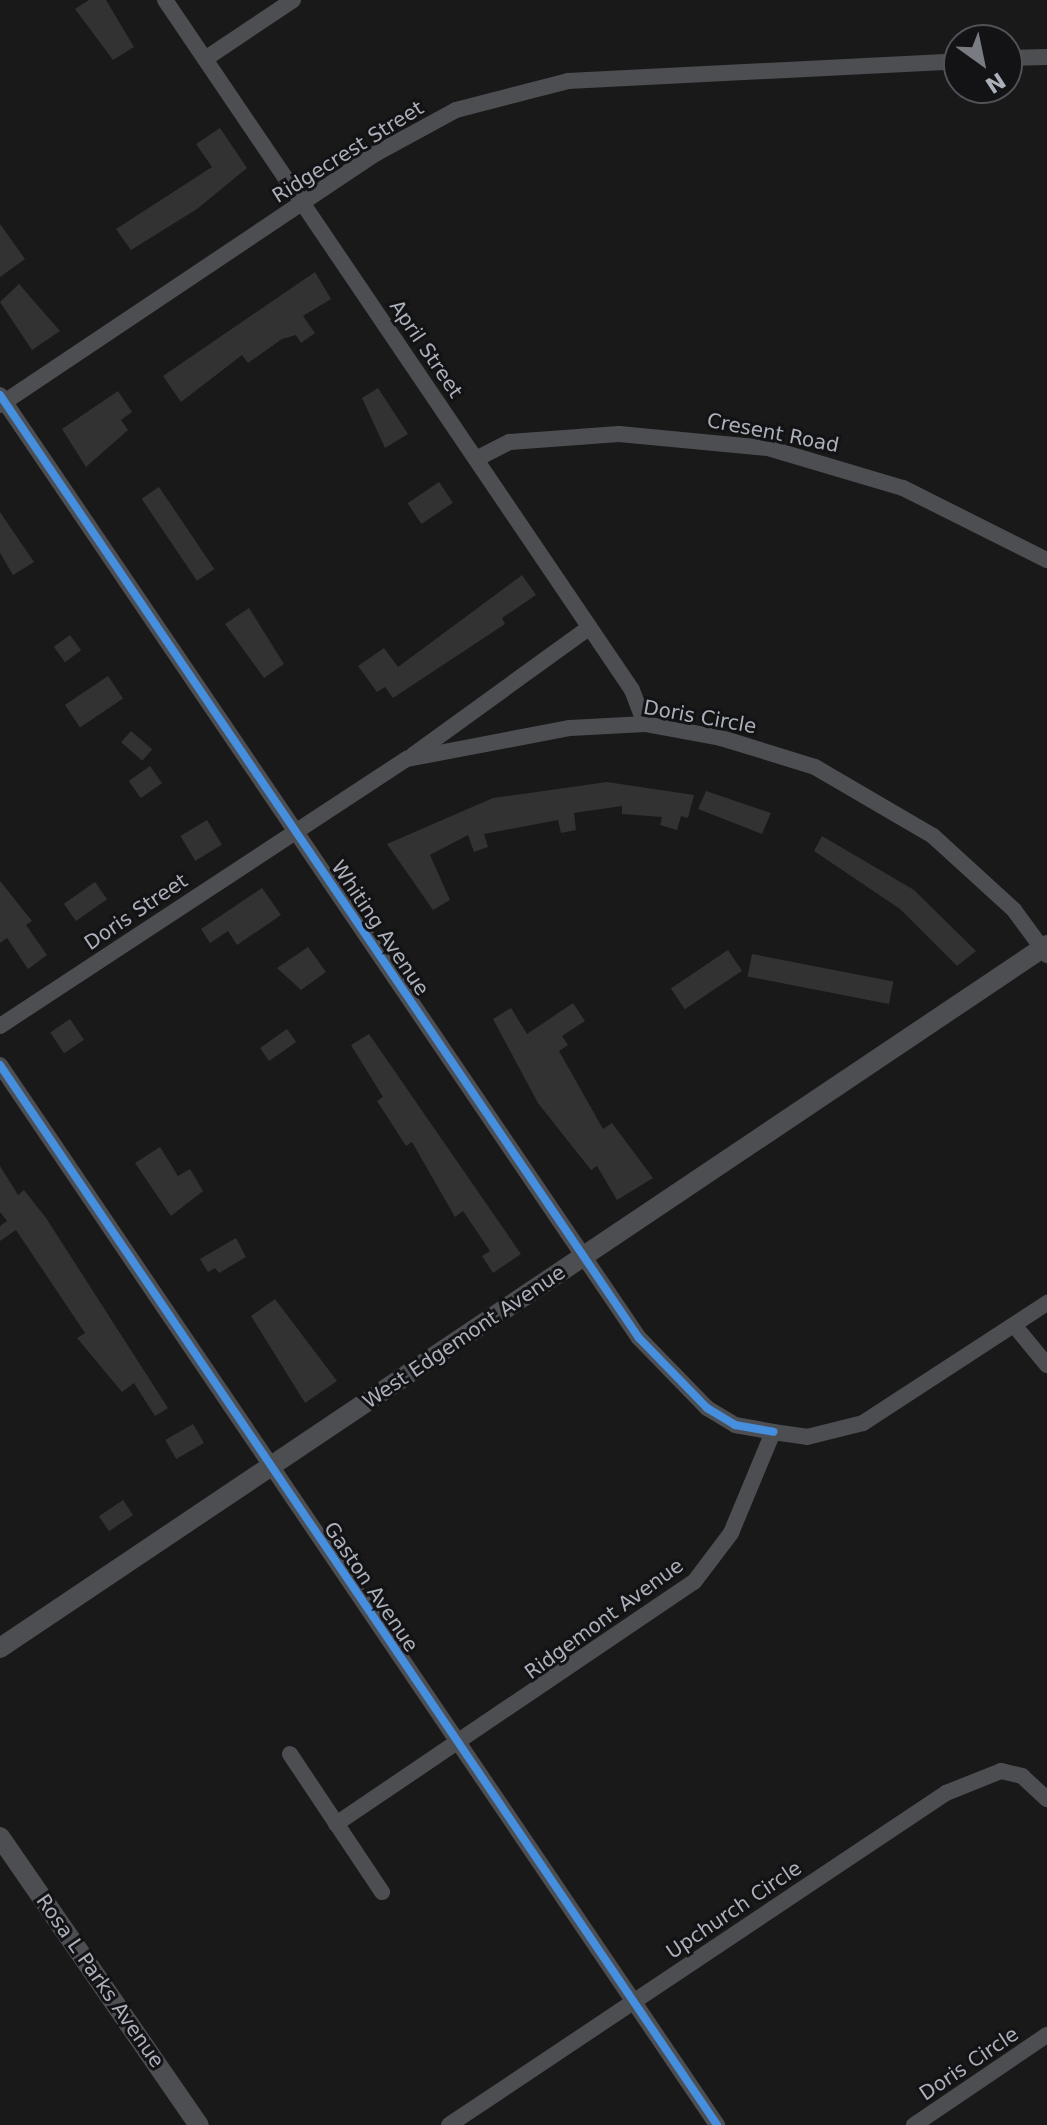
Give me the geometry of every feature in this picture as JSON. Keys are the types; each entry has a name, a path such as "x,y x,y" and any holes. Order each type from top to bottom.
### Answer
{"street":[{"name":"April Street","path":"165,0 632,690 645,724"},
{"path":"205,59 293,0"},
{"path":"1023,58 1047,57"},
{"name":"Ridgecrest Street","path":"2,401 432,121 541,85 943,62"},
{"name":"Whiting Avenue","path":"2,401 582,1257 683,1388 735,1425 773,1432"},
{"name":"Cresent Road","path":"476,459 510,442 607,434 768,448 903,488 1047,560"},
{"path":"407,759 590,627"},
{"name":"Doris Circle","path":"294,828 407,759 533,732 645,724 771,751 870,795 981,878 1045,950"},
{"name":"Doris Street","path":"0,1026 294,828"},
{"name":"West Edgemont Avenue","path":"0,1648 1045,950"},
{"name":"Gaston Avenue","path":"0,1065 717,2125"},
{"path":"773,1432 807,1437 863,1423 1047,1303"},
{"path":"1014,1325 1047,1365"},
{"name":"Ridgemont Avenue","path":"336,1824 694,1582 731,1533 773,1432"},
{"path":"290,1754 382,1892"},
{"name":"Upchurch Circle","path":"449,2125 961,1785 989,1773 1014,1773 1047,1799"},
{"name":"Rosa L Parks Avenue","path":"0,1837 199,2125"},
{"name":"Doris Circle","path":"914,2125 1047,2035"}],"building":[{"path":"89,0 106,0 134,47 113,60 75,9"},
{"path":"220,128 247,168 197,209 131,250 116,229 212,167 196,144"},
{"path":"0,224 25,259 0,277"},
{"path":"315,272 331,299 303,316 315,333 301,343 296,335 282,339 248,363 242,355 181,402 163,376"},
{"path":"19,284 60,331 32,350 0,302"},
{"path":"378,388 408,434 385,448 362,398"},
{"path":"118,391 132,412 121,420 128,430 86,467 62,429"},
{"path":"439,482 453,503 421,524 407,503"},
{"path":"159,487 214,569 197,581 142,499"},
{"path":"0,512 34,562 13,575 0,553"},
{"path":"522,575 536,595 502,618 505,624 393,698 385,687 377,692 358,666 384,648 398,667"},
{"path":"249,608 284,664 264,678 225,624"},
{"path":"70,635 81,650 65,662 54,647"},
{"path":"108,676 123,698 80,727 65,705"},
{"path":"131,731 152,749 142,761 121,742"},
{"path":"150,766 162,783 141,798 129,781"},
{"path":"607,782 694,795 688,818 681,816 677,830 660,825 662,817 622,814 622,806 574,813 576,830 561,833 558,820 484,834 488,847 474,852 468,835 430,855 450,900 433,910 387,844 493,798"},
{"path":"706,791 771,813 762,834 698,809"},
{"path":"207,820 222,845 195,861 180,836"},
{"path":"822,836 914,890 976,951 957,966 900,909 814,851"},
{"path":"0,881 32,921 26,925 47,955 28,969 7,938 0,943"},
{"path":"95,882 107,899 76,921 64,904"},
{"path":"262,888 281,915 237,945 228,931 210,943 201,929"},
{"path":"308,947 326,972 301,990 277,968"},
{"path":"728,950 742,971 685,1009 671,989"},
{"path":"752,954 893,981 889,1004 748,977"},
{"path":"573,1003 585,1021 562,1036 568,1045 559,1051 603,1129 612,1123 653,1178 617,1200 597,1166 591,1170 538,1103 493,1019 511,1008 527,1034"},
{"path":"70,1019 84,1040 64,1053 50,1032"},
{"path":"287,1029 296,1042 269,1061 260,1048"},
{"path":"369,1034 521,1254 493,1273 482,1256 490,1251 463,1211 455,1217 412,1142 406,1146 377,1101 383,1097 351,1045"},
{"path":"160,1147 178,1176 190,1169 203,1191 171,1216 135,1163"},
{"path":"0,1166 18,1195 24,1190 46,1218 168,1408 155,1416 134,1383 122,1392 77,1338 85,1333 16,1230 0,1241 0,1226 7,1221 0,1212"},
{"path":"236,1238 246,1257 219,1273 215,1268 208,1272 200,1259"},
{"path":"275,1299 337,1381 305,1403 251,1316"},
{"path":"193,1424 204,1443 176,1459 165,1440"},
{"path":"123,1500 133,1515 109,1531 99,1516"}],"cycle path":[{"path":"0,395 639,1338 707,1408 735,1425 773,1432"},
{"path":"0,1065 717,2125"}]}
